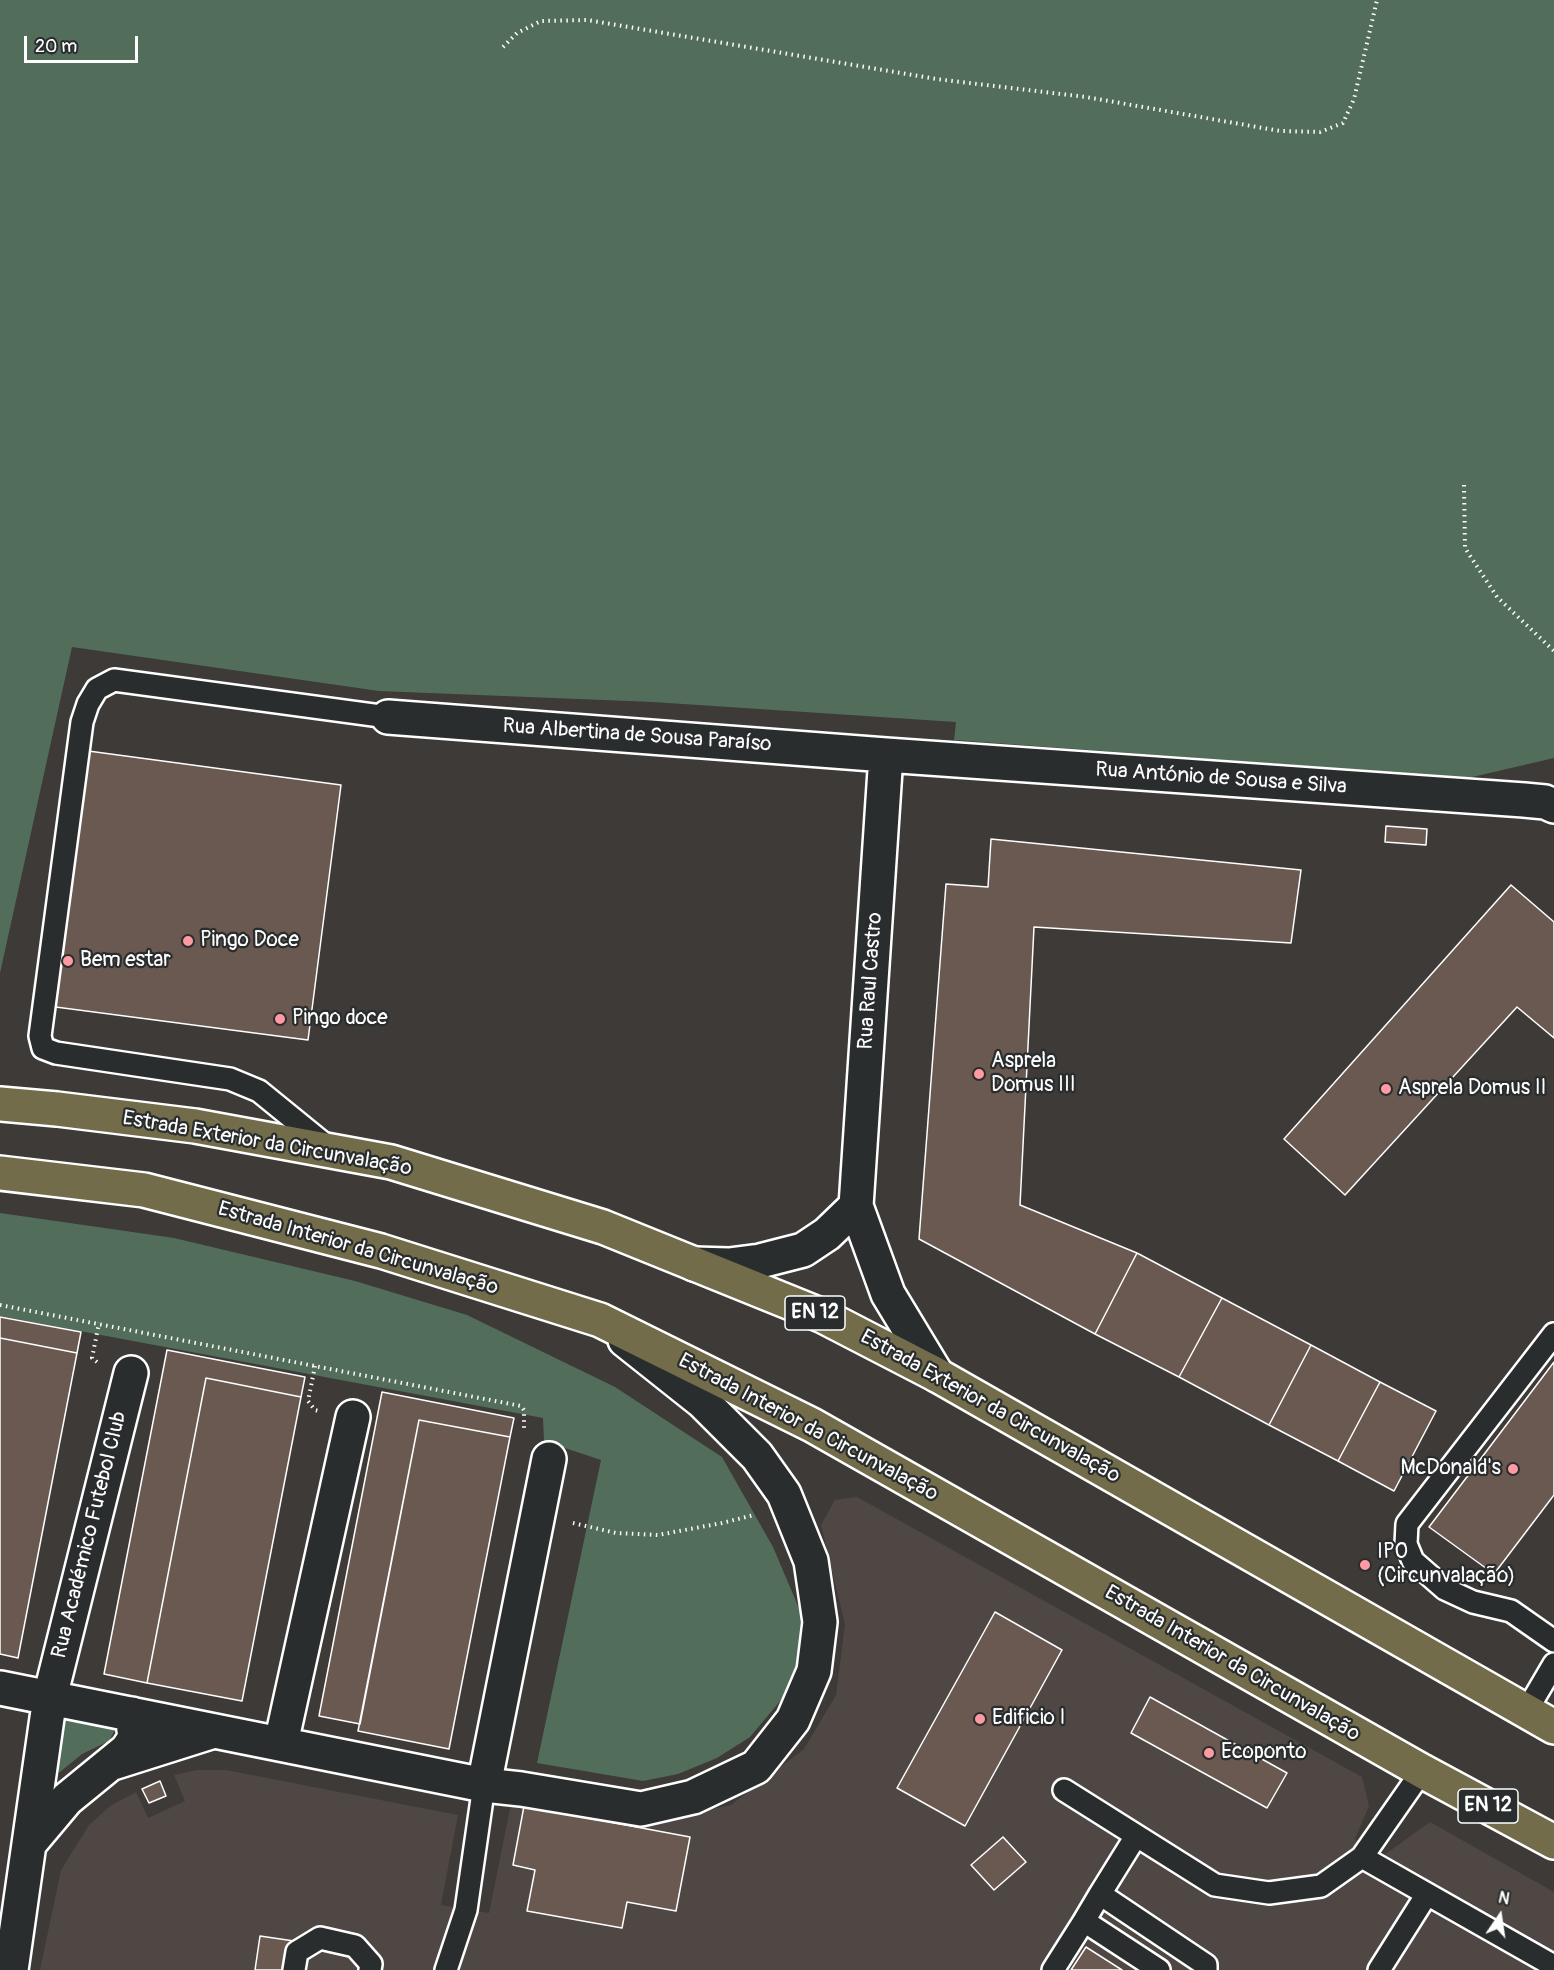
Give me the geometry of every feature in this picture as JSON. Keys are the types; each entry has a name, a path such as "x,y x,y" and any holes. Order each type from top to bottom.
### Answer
{"main road":[{"name":"Estrada Exterior da Circunvalação","path":"0,1104 195,1126 391,1162 603,1227 823,1317 937,1375 1541,1718"},
{"name":"Estrada Interior da Circunvalação","path":"0,1173 144,1190 381,1251 600,1320 812,1425 1422,1771 1554,1842"}],"street":[{"name":"Rua Albertina de Sousa Paraíso","path":"388,717 886,756"},
{"name":"Rua António de Sousa e Silva","path":"886,756 1524,800 1545,802 1554,806"},
{"name":"Rua Raul Castro","path":"886,756 856,1206 888,1294 937,1375"},
{"path":"694,1264 729,1265 760,1262 803,1250 827,1234 856,1206"},
{"path":"0,1688 484,1785 641,1809 693,1797 756,1767 793,1720 814,1671 820,1622 811,1561 784,1494 757,1456 703,1402 600,1320"},
{"name":"Rua Académico Futebol Club","path":"11,1970 50,1697 130,1373"},
{"path":"281,1743 353,1417"},
{"path":"484,1785 549,1459"},
{"path":"30,1843 67,1799 127,1750 135,1738 132,1714"},
{"path":"113,1763 216,1731"}],"lane":[{"path":"334,1152 259,1092 230,1079 56,1053 43,1048 40,1036 82,722 88,704 97,689 114,680 388,717"},
{"path":"1554,1334 1407,1524 1406,1544 1413,1561 1445,1589 1473,1602 1510,1611 1554,1641"},
{"path":"1541,1718 1554,1664"},
{"path":"1064,1790 1215,1885 1269,1893 1321,1886 1362,1857 1422,1771"},
{"path":"446,1970 466,1910 484,1785"},
{"path":"1053,1970 1136,1836"},
{"path":"1362,1857 1554,1966"},
{"path":"1100,1894 1206,1965 1206,1970"},
{"path":"1379,1970 1427,1894"},
{"path":"1084,1921 1159,1970"},
{"path":"294,1970 297,1952 320,1938 355,1946 371,1964 370,1970"}],"path":[{"path":"503,47 517,33 541,21 587,20 936,79 1086,97 1280,131 1320,132 1342,123 1354,99 1377,0"},
{"path":"1464,485 1465,548 1497,597 1554,651"},
{"path":"0,1305 521,1406 524,1410 523,1426 527,1449 534,1457 549,1459"},
{"path":"577,1524 616,1533 658,1536 751,1517 784,1494"}],"shaded area":[{"path":"857,1497 1362,1777 1369,1806 1355,1839 1377,1860 1430,1822 1554,1892 1554,1970 40,1970 61,1870 89,1825 110,1806 136,1792 148,1818 185,1801 174,1775 197,1770 226,1770 458,1815 441,1905 489,1913 511,1804 635,1826 731,1805 804,1749 836,1695 845,1624 821,1525 835,1500"}],"green space":[{"path":"0,0 1554,0 1554,758 1468,778 954,740 956,722 653,702 379,691 72,647 0,973"},
{"path":"0,1213 174,1238 355,1281 467,1315 615,1387 722,1457 773,1547 801,1613 802,1653 781,1700 750,1737 717,1758 678,1774 643,1781 537,1763 601,1460 544,1441 543,1418 0,1316"},
{"path":"64,1709 113,1722 115,1730 109,1741 82,1754 60,1772 52,1773"}],"building":[{"name":"Pingo Doce","path":"81,750 341,785 308,1040 48,1006"},
{"path":"1386,826 1427,829 1426,845 1385,842"},
{"name":"Asprela Domus III","path":"991,839 1301,870 1291,943 1034,927 1020,1205 1137,1253 1095,1334 919,1239 946,884 988,887"},
{"name":"Asprela Domus II","path":"1511,885 1554,922 1554,1038 1517,1007 1345,1195 1284,1139"},
{"path":"1137,1253 1222,1298 1179,1377 1095,1334"},
{"path":"1222,1298 1311,1345 1269,1425 1179,1377"},
{"path":"0,1317 81,1332 77,1353 0,1338"},
{"path":"0,1338 77,1353 18,1658 0,1654"},
{"path":"1311,1345 1380,1382 1338,1461 1269,1425"},
{"path":"167,1350 305,1377 301,1397 206,1378 147,1683 104,1674"},
{"name":"McDonald's","path":"1554,1362 1554,1495 1494,1574 1429,1527"},
{"path":"206,1378 301,1397 242,1701 147,1683"},
{"path":"1380,1382 1436,1411 1394,1491 1338,1461"},
{"path":"382,1392 514,1418 510,1437 419,1420 360,1724 319,1716"},
{"path":"419,1420 510,1437 449,1749 358,1731"},
{"name":"Edificio I","path":"995,1612 1062,1650 965,1826 897,1788"},
{"name":"Ecoponto","path":"1150,1697 1287,1773 1267,1808 1131,1733"},
{"path":"160,1781 166,1796 149,1803 142,1789"},
{"path":"524,1806 690,1837 676,1911 627,1902 622,1928 527,1911 535,1870 513,1865"},
{"path":"1003,1837 1026,1862 994,1890 971,1865"},
{"path":"260,1936 294,1941 289,1970 255,1970"},
{"path":"1086,1947 1122,1970 1071,1970"}],"place":[{"name":"Pingo Doce","path":"188,941"},
{"name":"Bem estar","path":"68,961"},
{"name":"Pingo doce","path":"280,1019"},
{"name":"Asprela Domus III","path":"979,1074"},
{"name":"Asprela Domus II","path":"1386,1089"},
{"name":"McDonald's","path":"1513,1469"},
{"name":"IPO (Circunvalação)","path":"1365,1565"},
{"name":"Edificio I","path":"980,1719"},
{"name":"Ecoponto","path":"1209,1753"}]}
